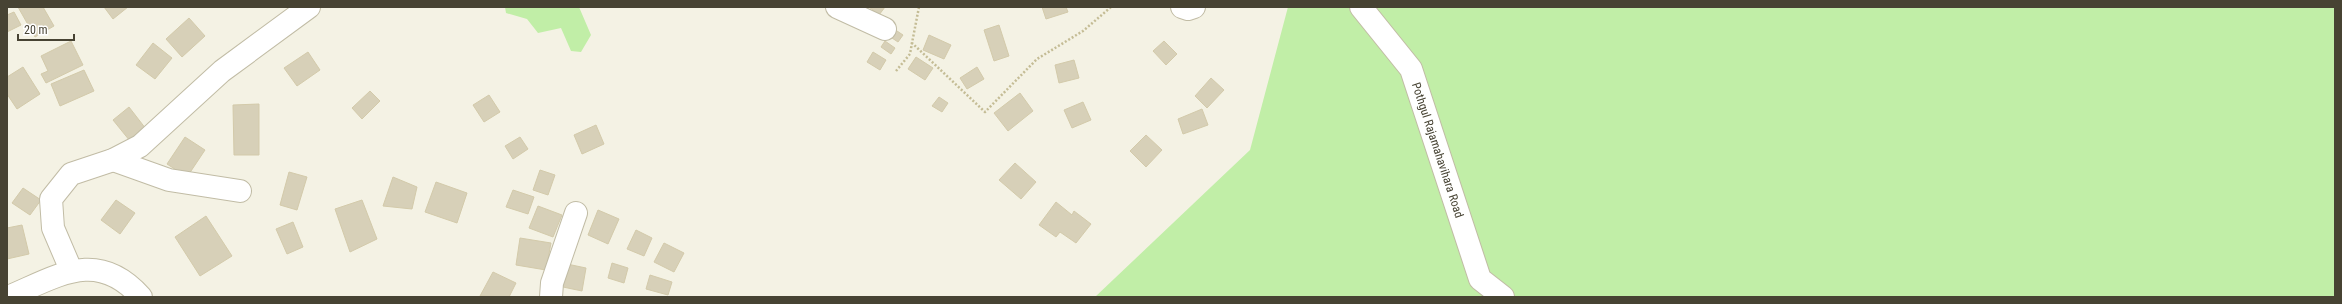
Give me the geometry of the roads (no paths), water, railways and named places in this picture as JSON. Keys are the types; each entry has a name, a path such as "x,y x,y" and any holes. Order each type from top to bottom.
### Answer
{"street":[{"path":"71,270 53,228 51,199 71,174 113,160 140,146 222,71 309,7"},
{"path":"836,7 885,29"},
{"path":"1182,7 1188,9 1194,7"},
{"name":"Pothgul Rajamahavihara Road","path":"1361,7 1411,69 1480,279 1503,297"},
{"path":"113,160 169,180 240,191"},
{"path":"551,297 552,283 576,213"},
{"path":"8,297 71,270 106,270 128,282 141,297"}]}
